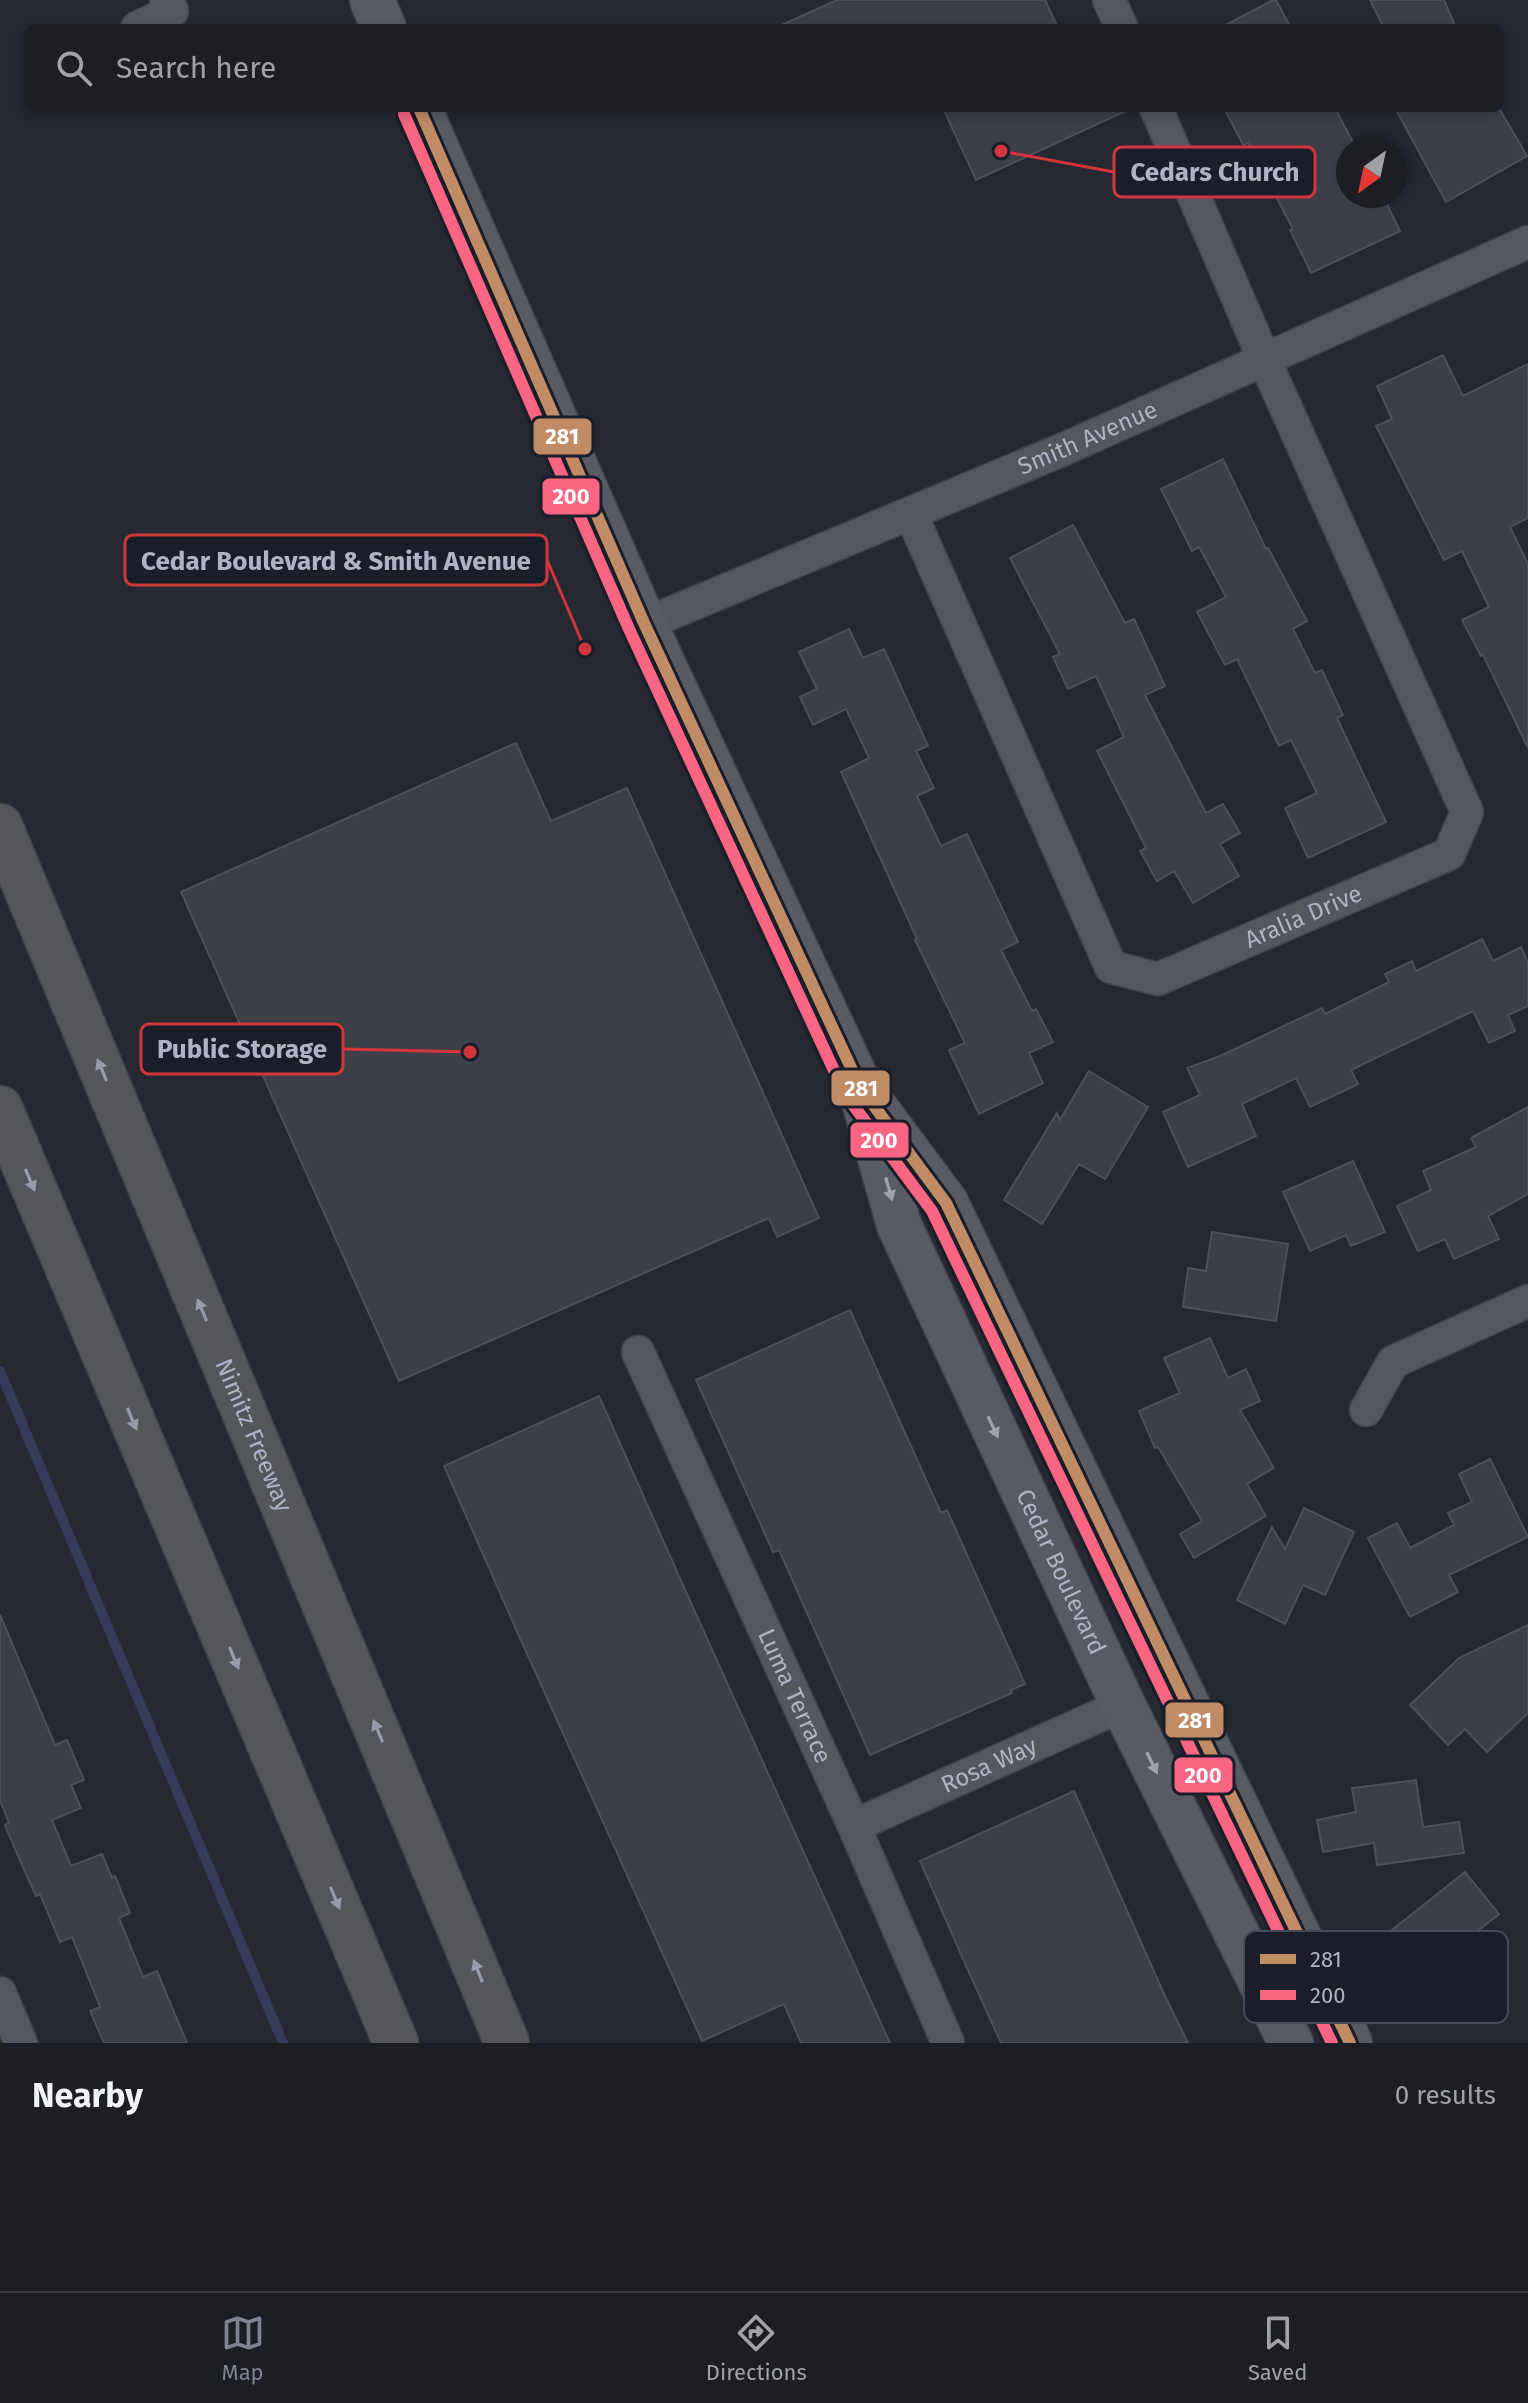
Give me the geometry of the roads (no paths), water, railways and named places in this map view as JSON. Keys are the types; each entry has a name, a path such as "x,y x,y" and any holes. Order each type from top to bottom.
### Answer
{"highway":[{"name":"Nimitz Freeway","path":"0,826 507,2043"},
{"path":"0,1108 396,2043"}],"main road":[{"path":"372,0 382,24"},
{"name":"Cedar Boulevard","path":"421,112 645,624 860,1087 899,1225 1123,1705 1244,1948"},
{"name":"Cedar Boulevard","path":"860,1087 946,1203 1296,1931"},
{"name":"Cedar Boulevard","path":"1281,2023 1291,2043"},
{"name":"Cedar Boulevard","path":"1340,2023 1350,2043"}],"street":[{"path":"145,24 172,11 166,0"},
{"path":"1109,0 1120,24"},
{"path":"1158,112 1264,359"},
{"name":"Smith Avenue","path":"645,624 1064,449 1528,242"},
{"name":"Aralia Drive","path":"911,514 1111,967 1158,979 1449,854 1467,812 1264,359"},
{"path":"1366,1410 1393,1362 1528,1301"},
{"name":"Luma Terrace","path":"638,1352 854,1826 948,2043"},
{"name":"Rosa Way","path":"854,1826 1123,1705"},
{"path":"0,1993 21,2043"}],"waterway":[{"path":"0,1371 283,2043"}],"place":[{"name":"Cedars Church","path":"1001,151"},
{"name":"Cedar Boulevard & Smith Avenue","path":"585,649"},
{"name":"Public Storage","path":"470,1052"}]}
